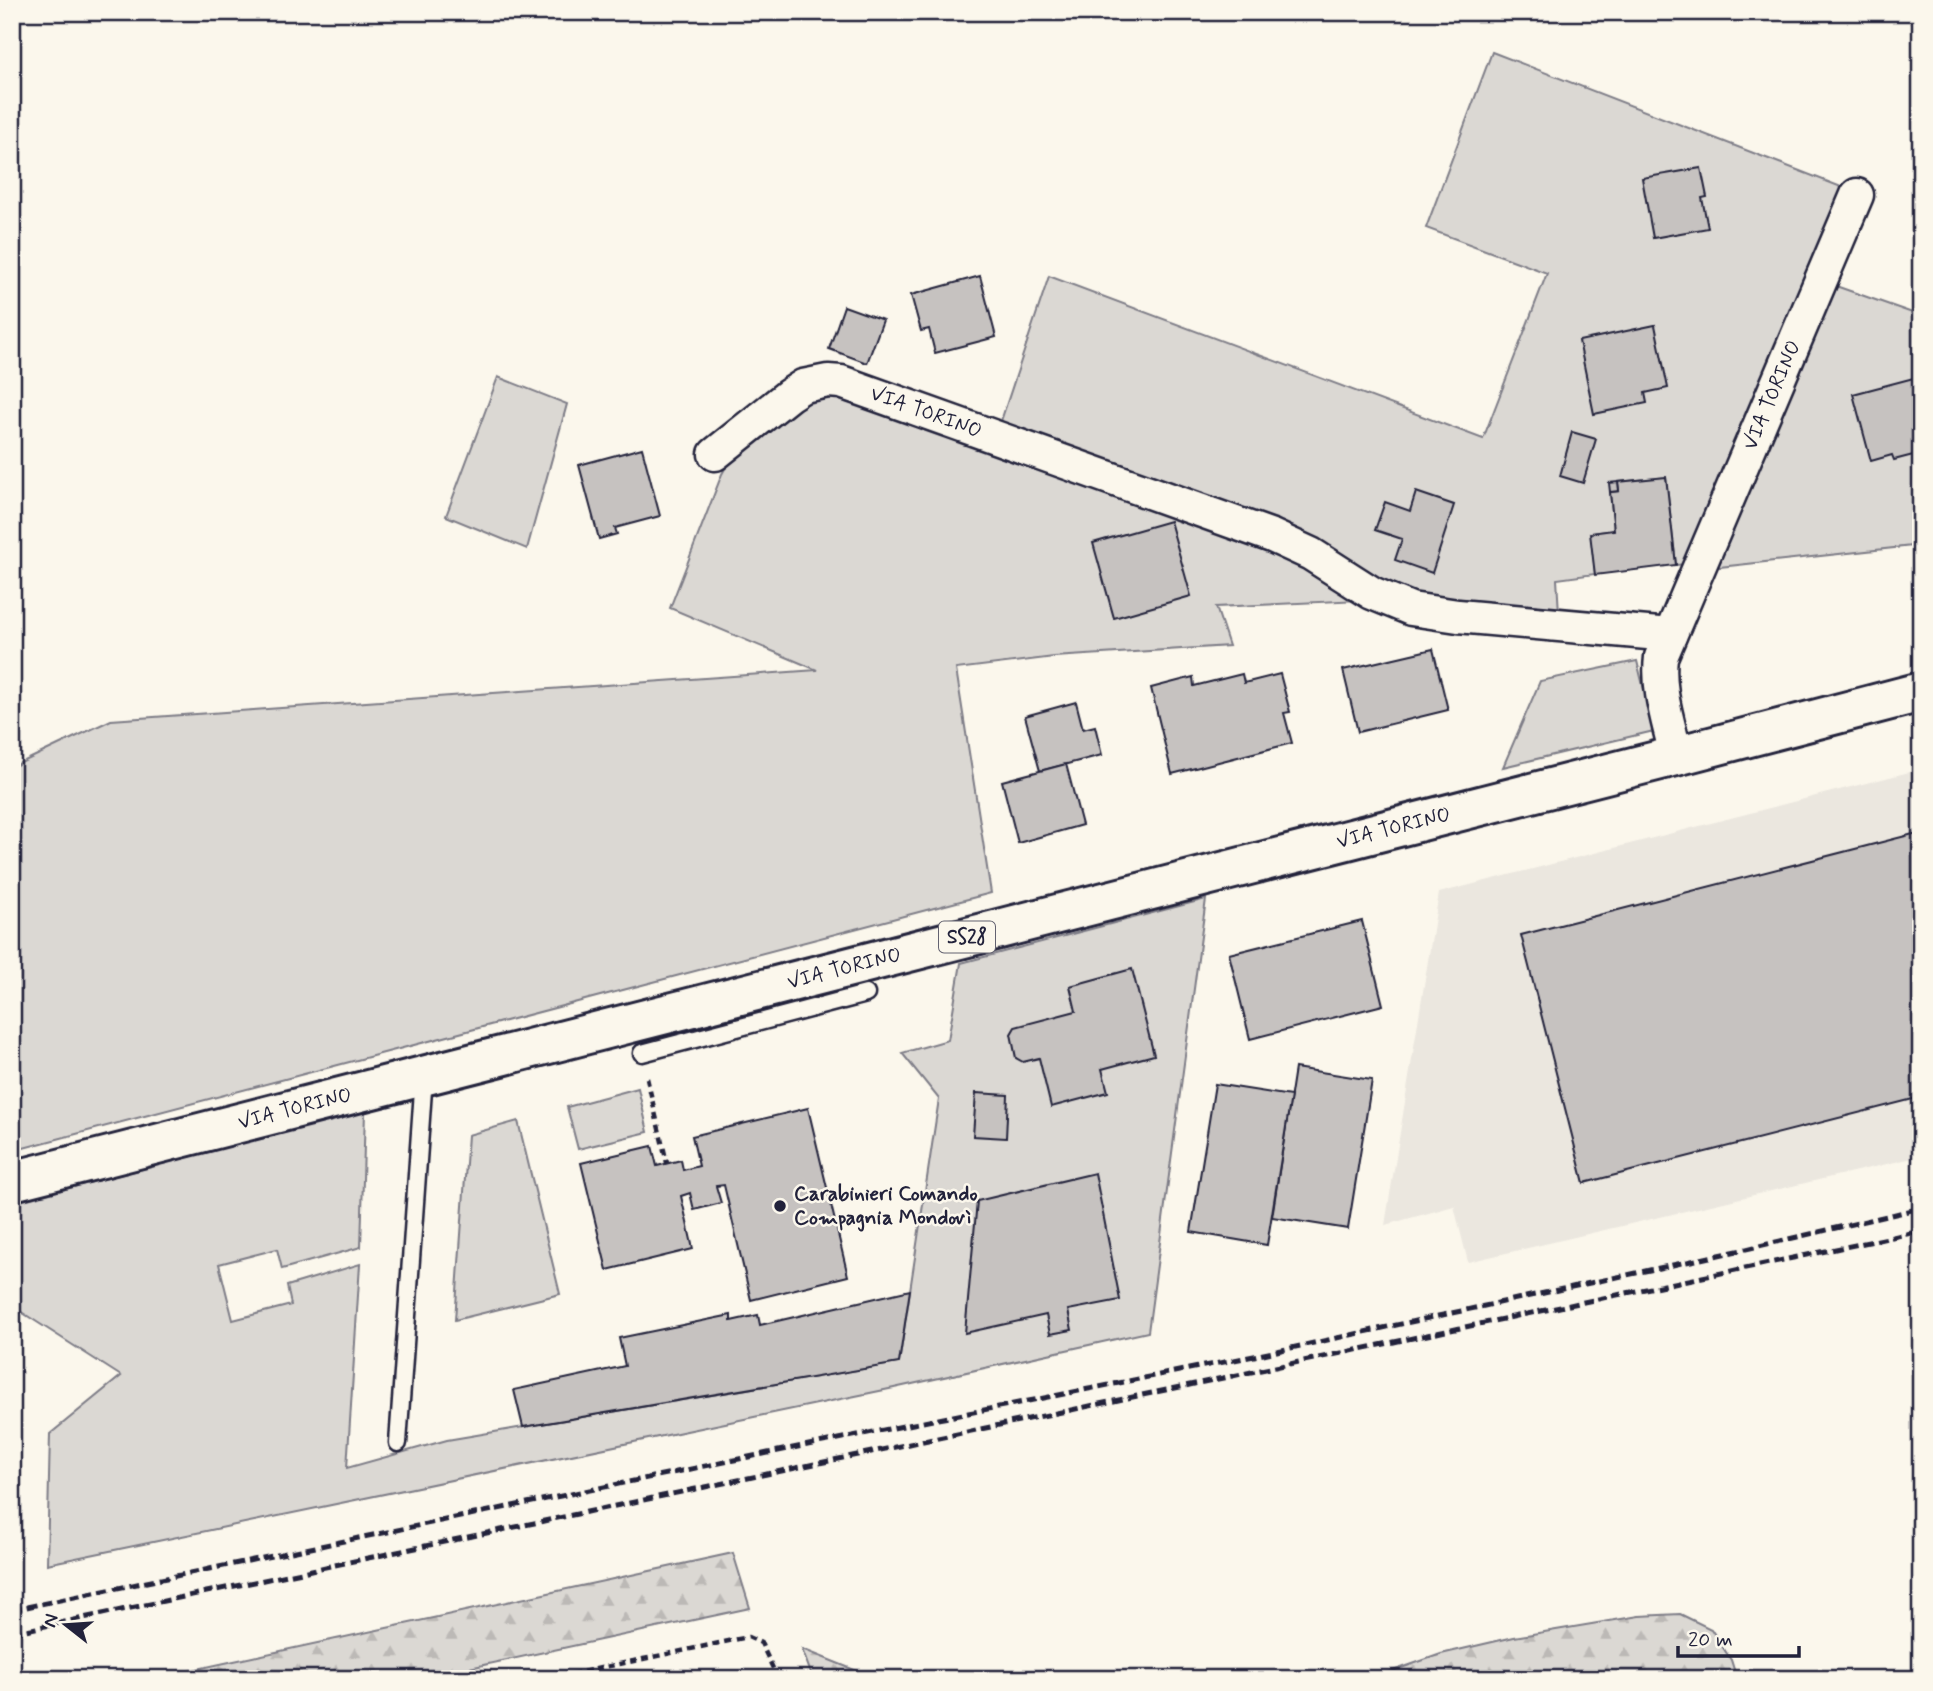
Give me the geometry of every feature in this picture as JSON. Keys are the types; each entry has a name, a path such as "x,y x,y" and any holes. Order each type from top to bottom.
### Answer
{"main road":[{"name":"VIA TORINO","path":"12,1181 1921,692"}],"street":[{"name":"VIA TORINO","path":"1676,756 1660,688 1661,657 1857,195"},
{"name":"VIA TORINO","path":"715,454 803,386 828,381 841,382 1272,536 1311,554 1372,593 1411,609 1458,616 1670,635"}],"lane":[{"path":"642,1054 866,994"},
{"path":"398,1443 424,1076"}],"path":[{"path":"649,1085 667,1163"},
{"path":"548,1679 748,1637 761,1643 778,1679"}],"shaded area":[{"path":"1921,769 1921,1156 1468,1262 1454,1206 1385,1225 1439,893"}],"green space":[{"path":"1492,52 1844,188 1687,564 1676,565 1666,477 1619,482 1610,493 1614,530 1591,533 1595,574 1557,579 1559,613 1436,604 999,427 1049,276 1483,439 1547,273 1426,228"},
{"path":"1833,285 1921,316 1921,545 1710,568"},
{"path":"498,377 567,404 527,549 446,516"},
{"path":"818,396 839,397 1266,547 1361,600 1216,607 1229,646 1054,657 956,669 991,893 12,1151 12,767 111,720 817,670 670,608 722,474 732,456 806,400"},
{"path":"1637,661 1654,731 1503,767 1540,681"},
{"path":"1206,899 1148,1332 894,1388 47,1564 50,1434 121,1376 12,1306 12,1203 365,1111 361,1247 282,1269 277,1249 219,1264 233,1320 291,1305 287,1286 360,1264 347,1468 447,1440 899,1363 939,1099 902,1053 948,1040 961,963"},
{"path":"638,1088 648,1132 578,1149 567,1107"},
{"path":"518,1121 560,1294 455,1320 468,1135"},
{"path":"733,1553 750,1608 418,1679 151,1679"},
{"path":"1680,1614 1711,1629 1731,1660 1737,1679 1370,1679 1441,1654 1514,1637 1639,1616"},
{"path":"802,1649 877,1679 813,1679"}],"building":[{"path":"1701,168 1707,197 1702,198 1708,228 1653,238 1642,178"},
{"path":"980,276 996,337 935,353 929,329 921,331 911,295"},
{"path":"844,306 883,320 867,363 829,349"},
{"path":"1655,325 1668,388 1645,393 1647,403 1594,414 1579,341"},
{"path":"1921,376 1921,453 1894,460 1892,455 1871,461 1853,394"},
{"path":"1572,432 1596,439 1583,483 1560,476"},
{"path":"642,448 660,516 615,528 617,534 599,539 579,465"},
{"path":"1666,477 1676,565 1595,575 1590,533 1614,530 1610,492 1619,491 1618,482"},
{"path":"1618,482 1619,491 1610,492 1609,483"},
{"path":"1416,492 1454,505 1432,573 1395,560 1402,539 1375,530 1385,502 1410,511"},
{"path":"1170,521 1191,596 1114,618 1093,543"},
{"path":"1433,649 1448,710 1358,732 1343,670"},
{"path":"1242,674 1244,683 1280,674 1290,712 1284,713 1292,743 1172,774 1151,688 1193,677 1194,686"},
{"path":"1076,702 1083,729 1095,726 1102,755 1040,771 1025,716"},
{"path":"1066,764 1082,825 1018,843 1002,781"},
{"path":"1921,832 1921,1097 1584,1183 1521,935"},
{"path":"1362,921 1383,1005 1250,1039 1229,954"},
{"path":"1132,969 1154,1055 1102,1069 1108,1092 1051,1107 1039,1058 1023,1062 1016,1058 1011,1034 1015,1027 1076,1011 1070,986"},
{"path":"1295,1068 1372,1080 1348,1229 1272,1217"},
{"path":"1215,1084 1291,1096 1267,1245 1191,1232"},
{"path":"976,1093 1008,1095 1006,1138 973,1136"},
{"name":"Carabinieri Comando Compagnia Mondovì","path":"808,1108 848,1276 751,1300 724,1185 716,1186 721,1203 694,1210 690,1193 681,1196 693,1249 607,1270 581,1163 652,1146 657,1166 681,1160 683,1170 699,1166 692,1136"},
{"path":"1095,1173 1120,1300 1068,1310 1072,1330 1050,1334 1046,1315 965,1333 977,1201"},
{"path":"910,1290 899,1363 523,1427 514,1390 625,1366 619,1338 731,1315 731,1321 758,1315 760,1325"}],"railway":[{"path":"12,1610 768,1453 1254,1356 1742,1250 1921,1208"},
{"path":"12,1633 1921,1231"}],"place":[{"name":"Carabinieri Comando Compagnia Mondovì","path":"780,1206"}]}
